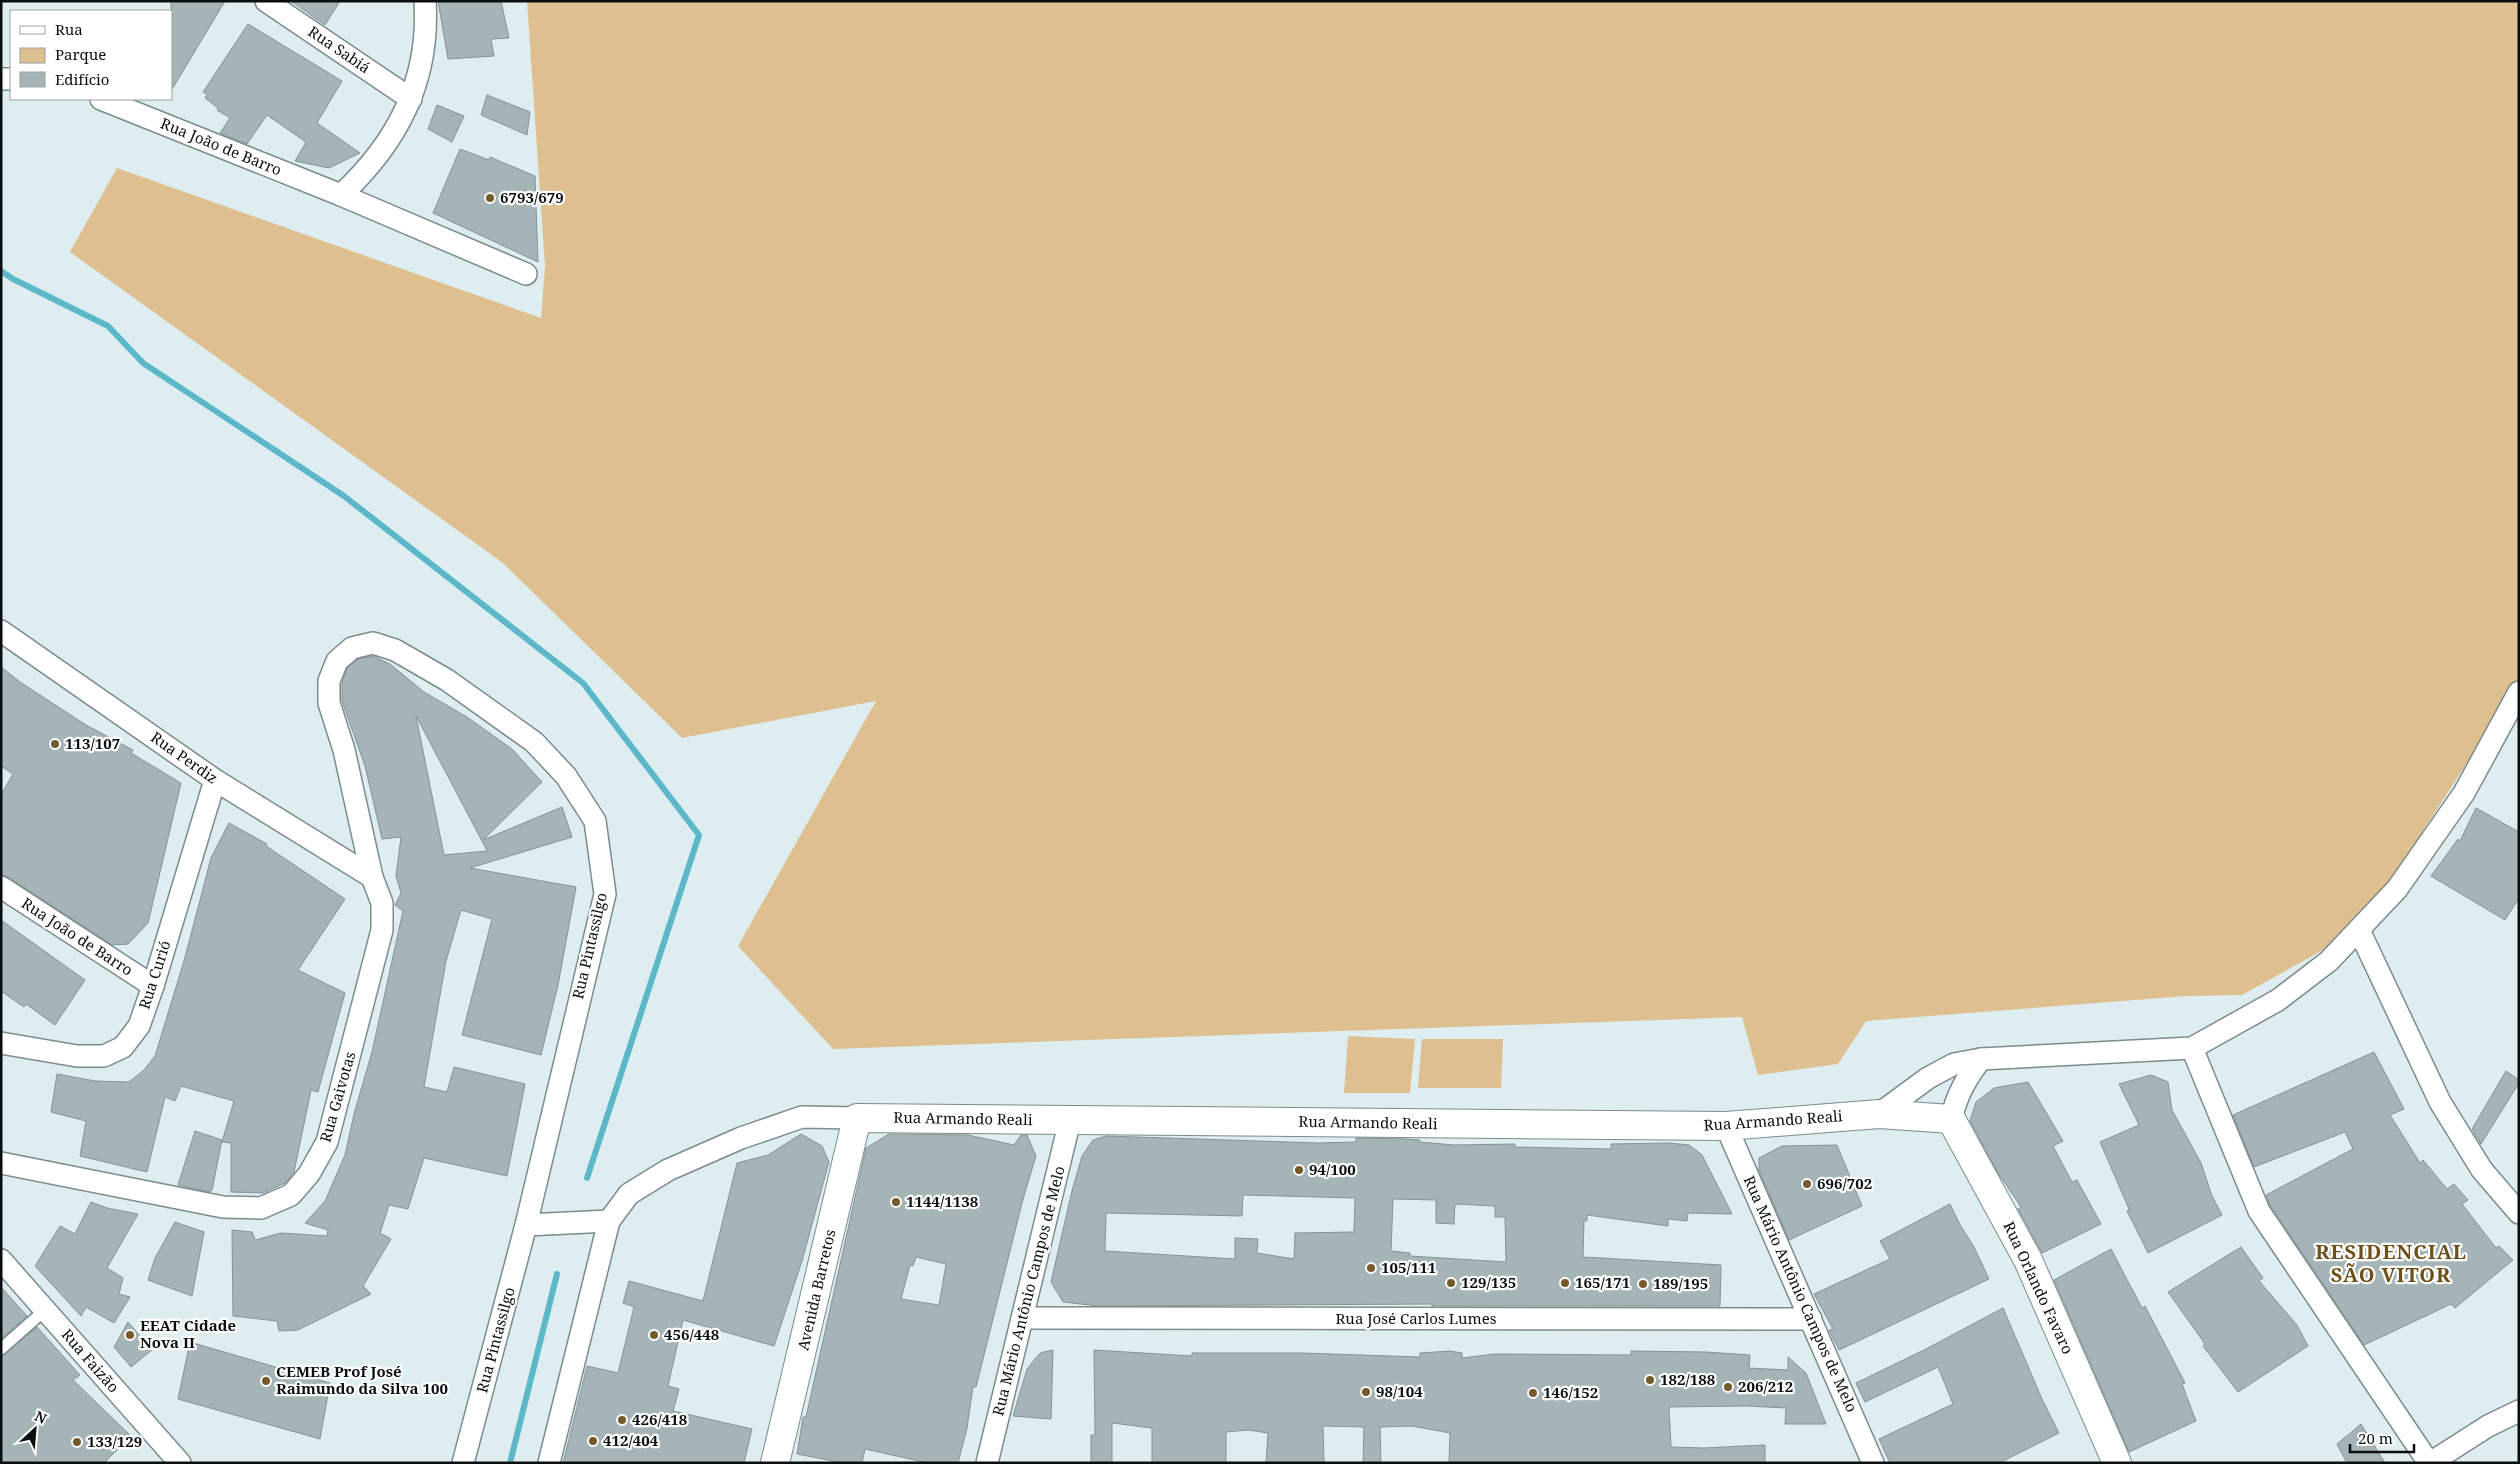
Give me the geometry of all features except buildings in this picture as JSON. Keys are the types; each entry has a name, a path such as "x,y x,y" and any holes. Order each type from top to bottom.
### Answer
{"street":[{"name":"Rua Sabiá","path":"266,1 412,99"},
{"path":"341,196 367,170 387,145 412,99 424,53 425,1"},
{"name":"Rua João de Barro","path":"103,100 341,196 526,274"},
{"name":"Rua Perdiz","path":"1,631 215,780 372,876"},
{"name":"Rua Pintassilgo","path":"372,876 344,750 329,703 329,681 337,661 352,648 373,643 395,650 447,680 534,742 566,776 595,821 605,894 526,1226 463,1463"},
{"path":"1879,1114 1928,1078 1954,1064 1981,1059 2192,1048 2278,1000 2329,961 2397,889 2464,793 2519,692"},
{"name":"Rua Curió","path":"1,1043 77,1056 104,1056 123,1047 139,1026 153,986 215,780"},
{"name":"Rua Gaivotas","path":"1,1163 222,1207 261,1208 291,1195 309,1174 327,1142 382,930 382,903 372,876"},
{"name":"Rua João de Barro","path":"1,887 153,986"},
{"path":"2359,930 2440,1102 2482,1170 2519,1213"},
{"path":"2192,1048 2259,1211 2430,1463 2488,1426 2519,1411"},
{"path":"1951,1119 1955,1102 1966,1078 1981,1059"},
{"name":"Rua Armando Reali","path":"857,1118 1726,1126 1879,1114 1951,1119"},
{"path":"550,1463 609,1221 629,1194 668,1170 741,1138 802,1117 857,1118"},
{"name":"Avenida Barretos","path":"775,1463 857,1118"},
{"name":"Rua Orlando Favaro","path":"1951,1119 2028,1260 2117,1463"},
{"name":"Rua Mário Antônio Campos de Melo","path":"987,1463 1070,1120"},
{"name":"Rua Mário Antônio Campos de Melo","path":"1726,1126 1874,1463"},
{"path":"526,1226 609,1221"},
{"name":"Rua Faizão","path":"1,1260 180,1463"},
{"name":"Rua José Carlos Lumes","path":"1022,1318 1811,1319"}],"lane":[{"path":"1,1349 45,1310"}],"green space":[{"path":"527,1 2519,1 2519,682 2359,930 2242,995 2186,996 1866,1021 1838,1064 1758,1075 1742,1017 833,1049 738,946 876,701 682,738 503,563 70,252 117,168 541,318 545,266"},
{"path":"1348,1036 1415,1039 1410,1093 1344,1093"},
{"path":"1422,1039 1503,1039 1501,1088 1418,1088"}],"waterway":[{"path":"1,271 13,279 108,326 143,363 344,496 583,683 699,835 587,1178"},
{"path":"510,1463 557,1274"}],"place":[{"name":"6793/679","path":"490,198"},
{"name":"113/107","path":"55,744"},
{"name":"94/100","path":"1299,1170"},
{"name":"696/702","path":"1807,1184"},
{"name":"1144/1138","path":"896,1202"},
{"name":"105/111","path":"1371,1268"},
{"name":"129/135","path":"1451,1283"},
{"name":"165/171","path":"1565,1283"},
{"name":"189/195","path":"1643,1284"},
{"name":"EEAT Cidade Nova II","path":"130,1335"},
{"name":"456/448","path":"654,1335"},
{"name":"182/188","path":"1650,1380"},
{"name":"CEMEB Prof José Raimundo da Silva 100","path":"266,1381"},
{"name":"206/212","path":"1728,1387"},
{"name":"98/104","path":"1366,1392"},
{"name":"146/152","path":"1533,1393"},
{"name":"426/418","path":"622,1420"},
{"name":"412/404","path":"593,1441"},
{"name":"133/129","path":"77,1442"}],"district":[{"name":"RESIDENCIAL SÃO VITOR","path":"2391,1264"}]}
